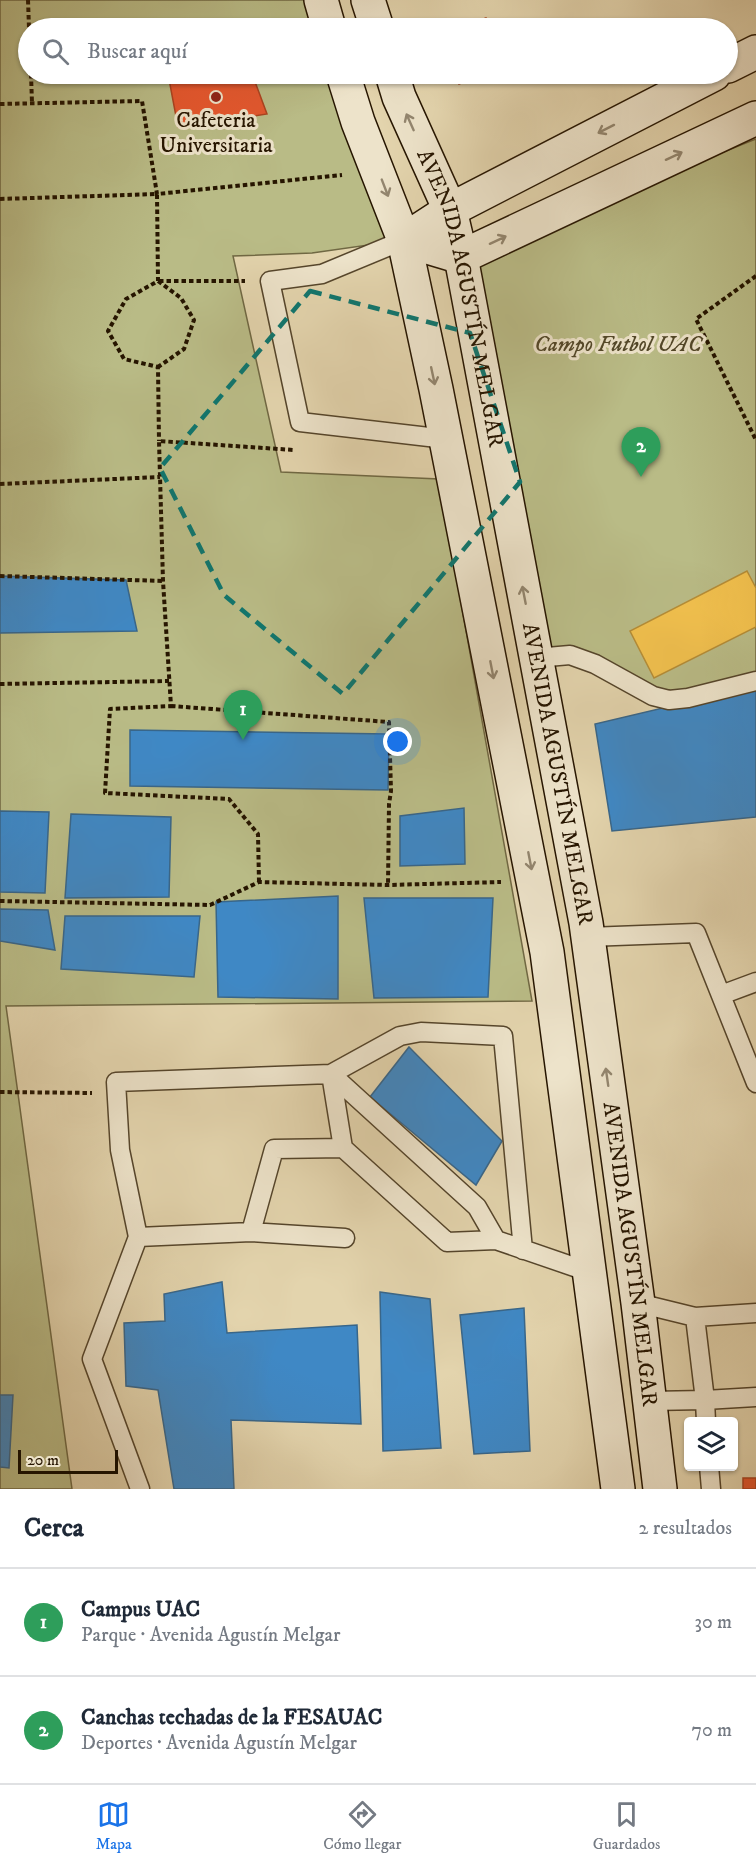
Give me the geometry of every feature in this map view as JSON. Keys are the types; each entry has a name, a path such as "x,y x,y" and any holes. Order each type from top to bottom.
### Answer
{"main road":[{"path":"321,0 326,18"},
{"path":"368,0 374,18"},
{"path":"738,61 756,52"},
{"name":"AVENIDA AGUSTÍN MELGAR","path":"346,84 358,122 404,240 446,439 547,952 618,1489"},
{"name":"AVENIDA AGUSTÍN MELGAR","path":"395,84 450,210 461,257 588,937 638,1303 660,1489"},
{"path":"404,240 450,210 695,84"},
{"path":"404,240 461,257 756,118"}],"lane":[{"path":"404,240 322,274 270,281 300,422 446,439"},
{"path":"536,658 570,655 595,664 653,696 669,700 688,698 756,681"},
{"path":"588,937 696,933 756,1083"},
{"path":"721,995 756,982"},
{"path":"140,1489 92,1359 138,1237 120,1150 116,1082 331,1074 400,1036 421,1032 503,1036 523,1250"},
{"path":"331,1074 343,1148 447,1242 496,1240 589,1272"},
{"path":"331,1074 477,1207 496,1240"},
{"path":"251,1232 274,1149 343,1148"},
{"path":"138,1237 251,1232 345,1238"},
{"path":"638,1303 695,1317 756,1313"},
{"path":"695,1317 706,1417"},
{"path":"650,1401 756,1397"},
{"path":"709,1471 711,1489"}],"path":[{"path":"28,0 29,18"},
{"path":"31,84 32,103"},
{"path":"0,104 142,101 157,194 158,281"},
{"path":"0,200 157,194 378,171"},
{"path":"756,276 696,319 756,440"},
{"path":"158,281 181,298 194,320 184,349 158,367 124,359 108,331 126,299 158,281 270,281"},
{"path":"158,367 163,581 171,706"},
{"path":"159,441 299,450"},
{"path":"0,484 160,477"},
{"path":"0,576 163,581"},
{"path":"0,684 169,681"},
{"path":"259,882 258,834 229,799 105,793 110,709 171,706 389,722 391,791 388,885"},
{"path":"0,901 210,905 259,882 388,885 533,880"},
{"path":"0,1092 117,1094"}],"highlighted area":[{"path":"310,291 470,333 520,482 343,694 224,595 160,468"}],"green space":[{"path":"0,0 326,0 332,18 18,18 18,84 353,84 404,240 312,253 233,256 281,472 439,479 532,1001 6,1006 72,1489 0,1489"},
{"name":"Campo Futbol UAC","path":"756,139 756,681 653,696 570,655 536,658 461,257"}],"building: Viviendas":[{"path":"747,571 756,588 756,627 654,678 630,631"}],"building: Comercios":[{"name":"Cafeteria Universitaria","path":"170,84 256,84 267,114 178,127"},
{"path":"743,1478 756,1478 756,1489 743,1489"}],"building: Escuelas":[{"path":"0,576 126,580 137,631 0,633"},
{"path":"756,686 756,817 612,831 595,724"},
{"path":"130,730 389,734 388,790 130,786"},
{"path":"464,808 465,864 400,866 400,816"},
{"path":"0,811 49,812 45,893 0,892"},
{"path":"71,814 171,817 169,897 65,898"},
{"path":"338,896 338,999 218,997 216,902"},
{"path":"364,898 493,898 488,997 374,998"},
{"path":"0,909 48,910 55,950 0,941"},
{"path":"65,916 200,916 194,977 61,969"},
{"path":"409,1047 502,1141 476,1185 370,1097"},
{"path":"222,1282 227,1333 357,1325 361,1424 231,1420 234,1489 174,1489 158,1390 126,1386 124,1323 165,1321 164,1294"},
{"path":"380,1292 430,1299 441,1448 383,1451"},
{"path":"524,1308 530,1451 474,1454 460,1315"},
{"path":"0,1395 13,1395 9,1468 0,1467"}],"place":[{"name":"Cafeteria Universitaria","path":"216,97"},
{"name":"Canchas techadas de la FESAUAC","path":"641,477"},
{"name":"Campus UAC","path":"243,740"}]}
